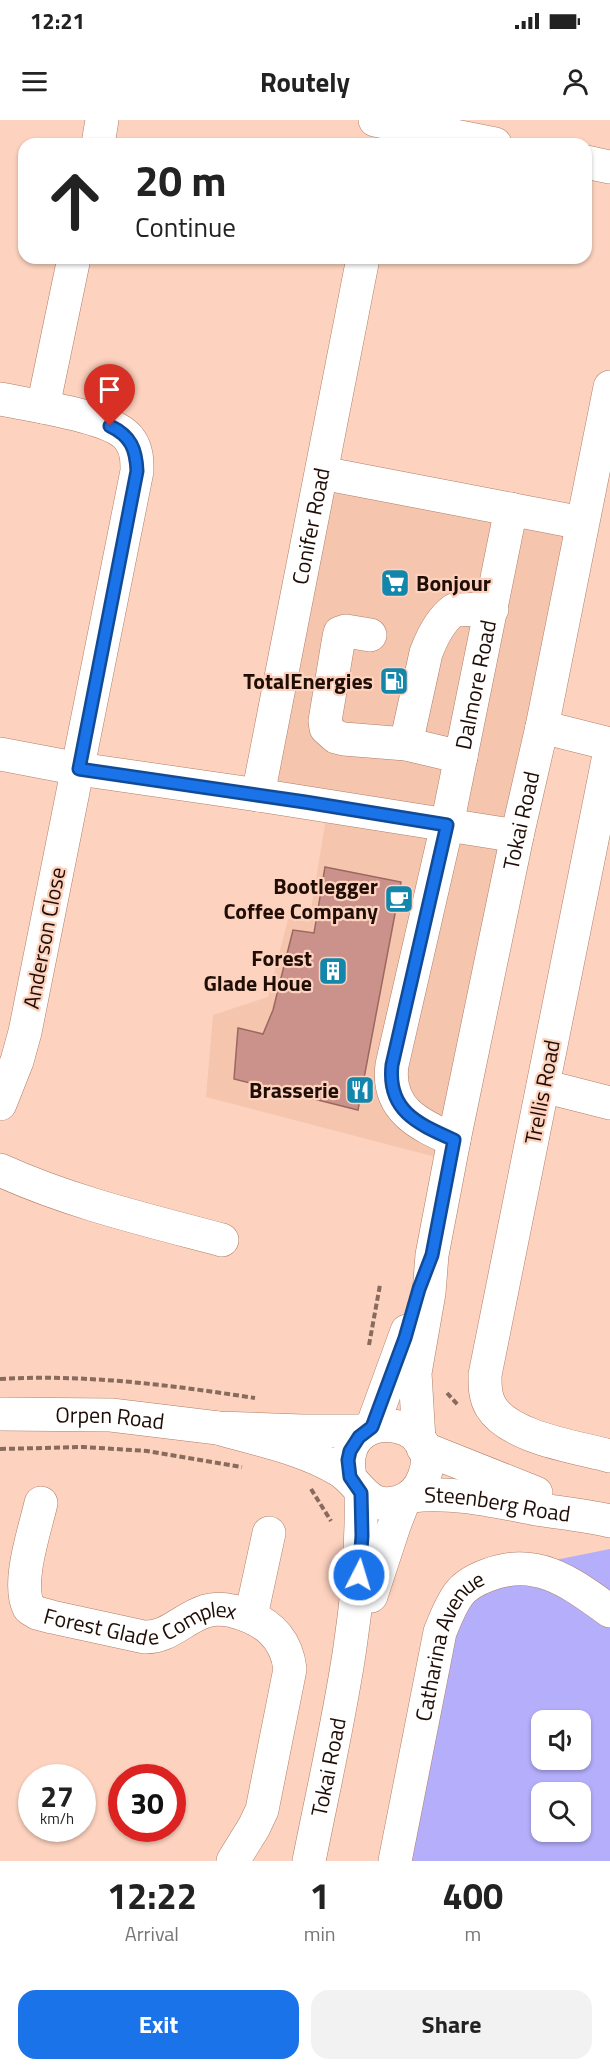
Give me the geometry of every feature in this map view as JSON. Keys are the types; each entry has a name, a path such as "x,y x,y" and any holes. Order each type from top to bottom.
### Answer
{"street":[{"path":"99,138 102,120"},
{"path":"385,127 456,138"},
{"path":"592,163 610,167"},
{"path":"43,407 73,264"},
{"name":"Conifer Road","path":"258,795 362,264"},
{"name":"Tokai Road","path":"421,1444 415,1373 429,1293 432,1255 610,387"},
{"name":"Anderson Close","path":"0,399 99,420 121,431 130,439 136,453 135,481 25,1032 17,1061 0,1104"},
{"path":"322,472 582,523"},
{"name":"Dalmore Road","path":"454,1140 432,1130 406,1112 396,1101 390,1080 447,825 511,509"},
{"path":"406,744 426,653 442,622 454,610 492,609"},
{"path":"370,635 346,631 340,633 325,721 326,728 336,737 344,739 406,744 461,757"},
{"path":"542,727 610,744"},
{"name":"Trellis Road","path":"610,750 485,1376 486,1396 491,1406 510,1424 551,1441 610,1456"},
{"path":"0,754 79,769 517,836"},
{"path":"543,1086 610,1103"},
{"path":"0,1170 33,1185 129,1215 222,1240"},
{"name":"Tokai Road","path":"369,1429 405,1338 419,1289 432,1255"},
{"name":"Orpen Road","path":"0,1414 111,1415 218,1428 302,1431 369,1429"},
{"path":"387,1424 401,1427 414,1434 421,1444 426,1455 426,1470 421,1485 408,1498 385,1503 372,1500 356,1485 348,1469 350,1451 369,1429 387,1424"},
{"name":"Orpen Road","path":"218,1428 319,1460 356,1485"},
{"name":"Steenberg Road","path":"421,1444 597,1518"},
{"name":"Tokai Road","path":"309,1861 347,1672 362,1548 356,1485"},
{"name":"Steenberg Road","path":"408,1498 428,1494 461,1495 597,1518"},
{"name":"Tokai Road","path":"347,1672 382,1560 408,1498"},
{"name":"Forest Glade Complex","path":"41,1503 25,1578 24,1593 30,1608 37,1613 144,1637 153,1637 176,1629 206,1611 229,1610 251,1616 269,1626 278,1635 288,1657 290,1669 262,1810 233,1861"},
{"name":"Forest Glade Complex","path":"251,1616 269,1533"},
{"name":"Catharina Avenue","path":"395,1861 440,1632 459,1593 475,1580 495,1572 514,1568 531,1568 551,1574 587,1594 610,1611"}],"path":[{"path":"367,1354 380,1285"},
{"path":"0,1379 104,1378 259,1398"},
{"path":"0,1449 83,1447 147,1451 248,1468"},
{"path":"302,1483 311,1490 334,1526"}],"shaded area":[{"path":"322,473 582,523 451,1161 206,1097 213,1015 268,997 288,919 309,922 328,806 258,795"},
{"path":"610,1549 610,1861 393,1861 459,1593 495,1572"}],"building":[{"name":"Forest Glade Houe","path":"325,867 401,882 358,1110 234,1079 238,1028 263,1034 273,1010 293,930 314,933"}],"place":[{"name":"Bonjour","path":"395,583"},
{"name":"TotalEnergies","path":"394,681"},
{"name":"Bootlegger Coffee Company","path":"399,899"},
{"name":"Forest Glade Houe","path":"333,971"},
{"name":"Brasserie","path":"360,1090"}],"route":[{"path":"110,426 121,431 130,439 136,453 137,471 79,769 447,825 390,1080 396,1101 406,1112 432,1130 454,1140 432,1255 419,1289 405,1338 372,1427 359,1437 350,1451 348,1460 350,1477 361,1493 362,1536 359,1575"}]}
